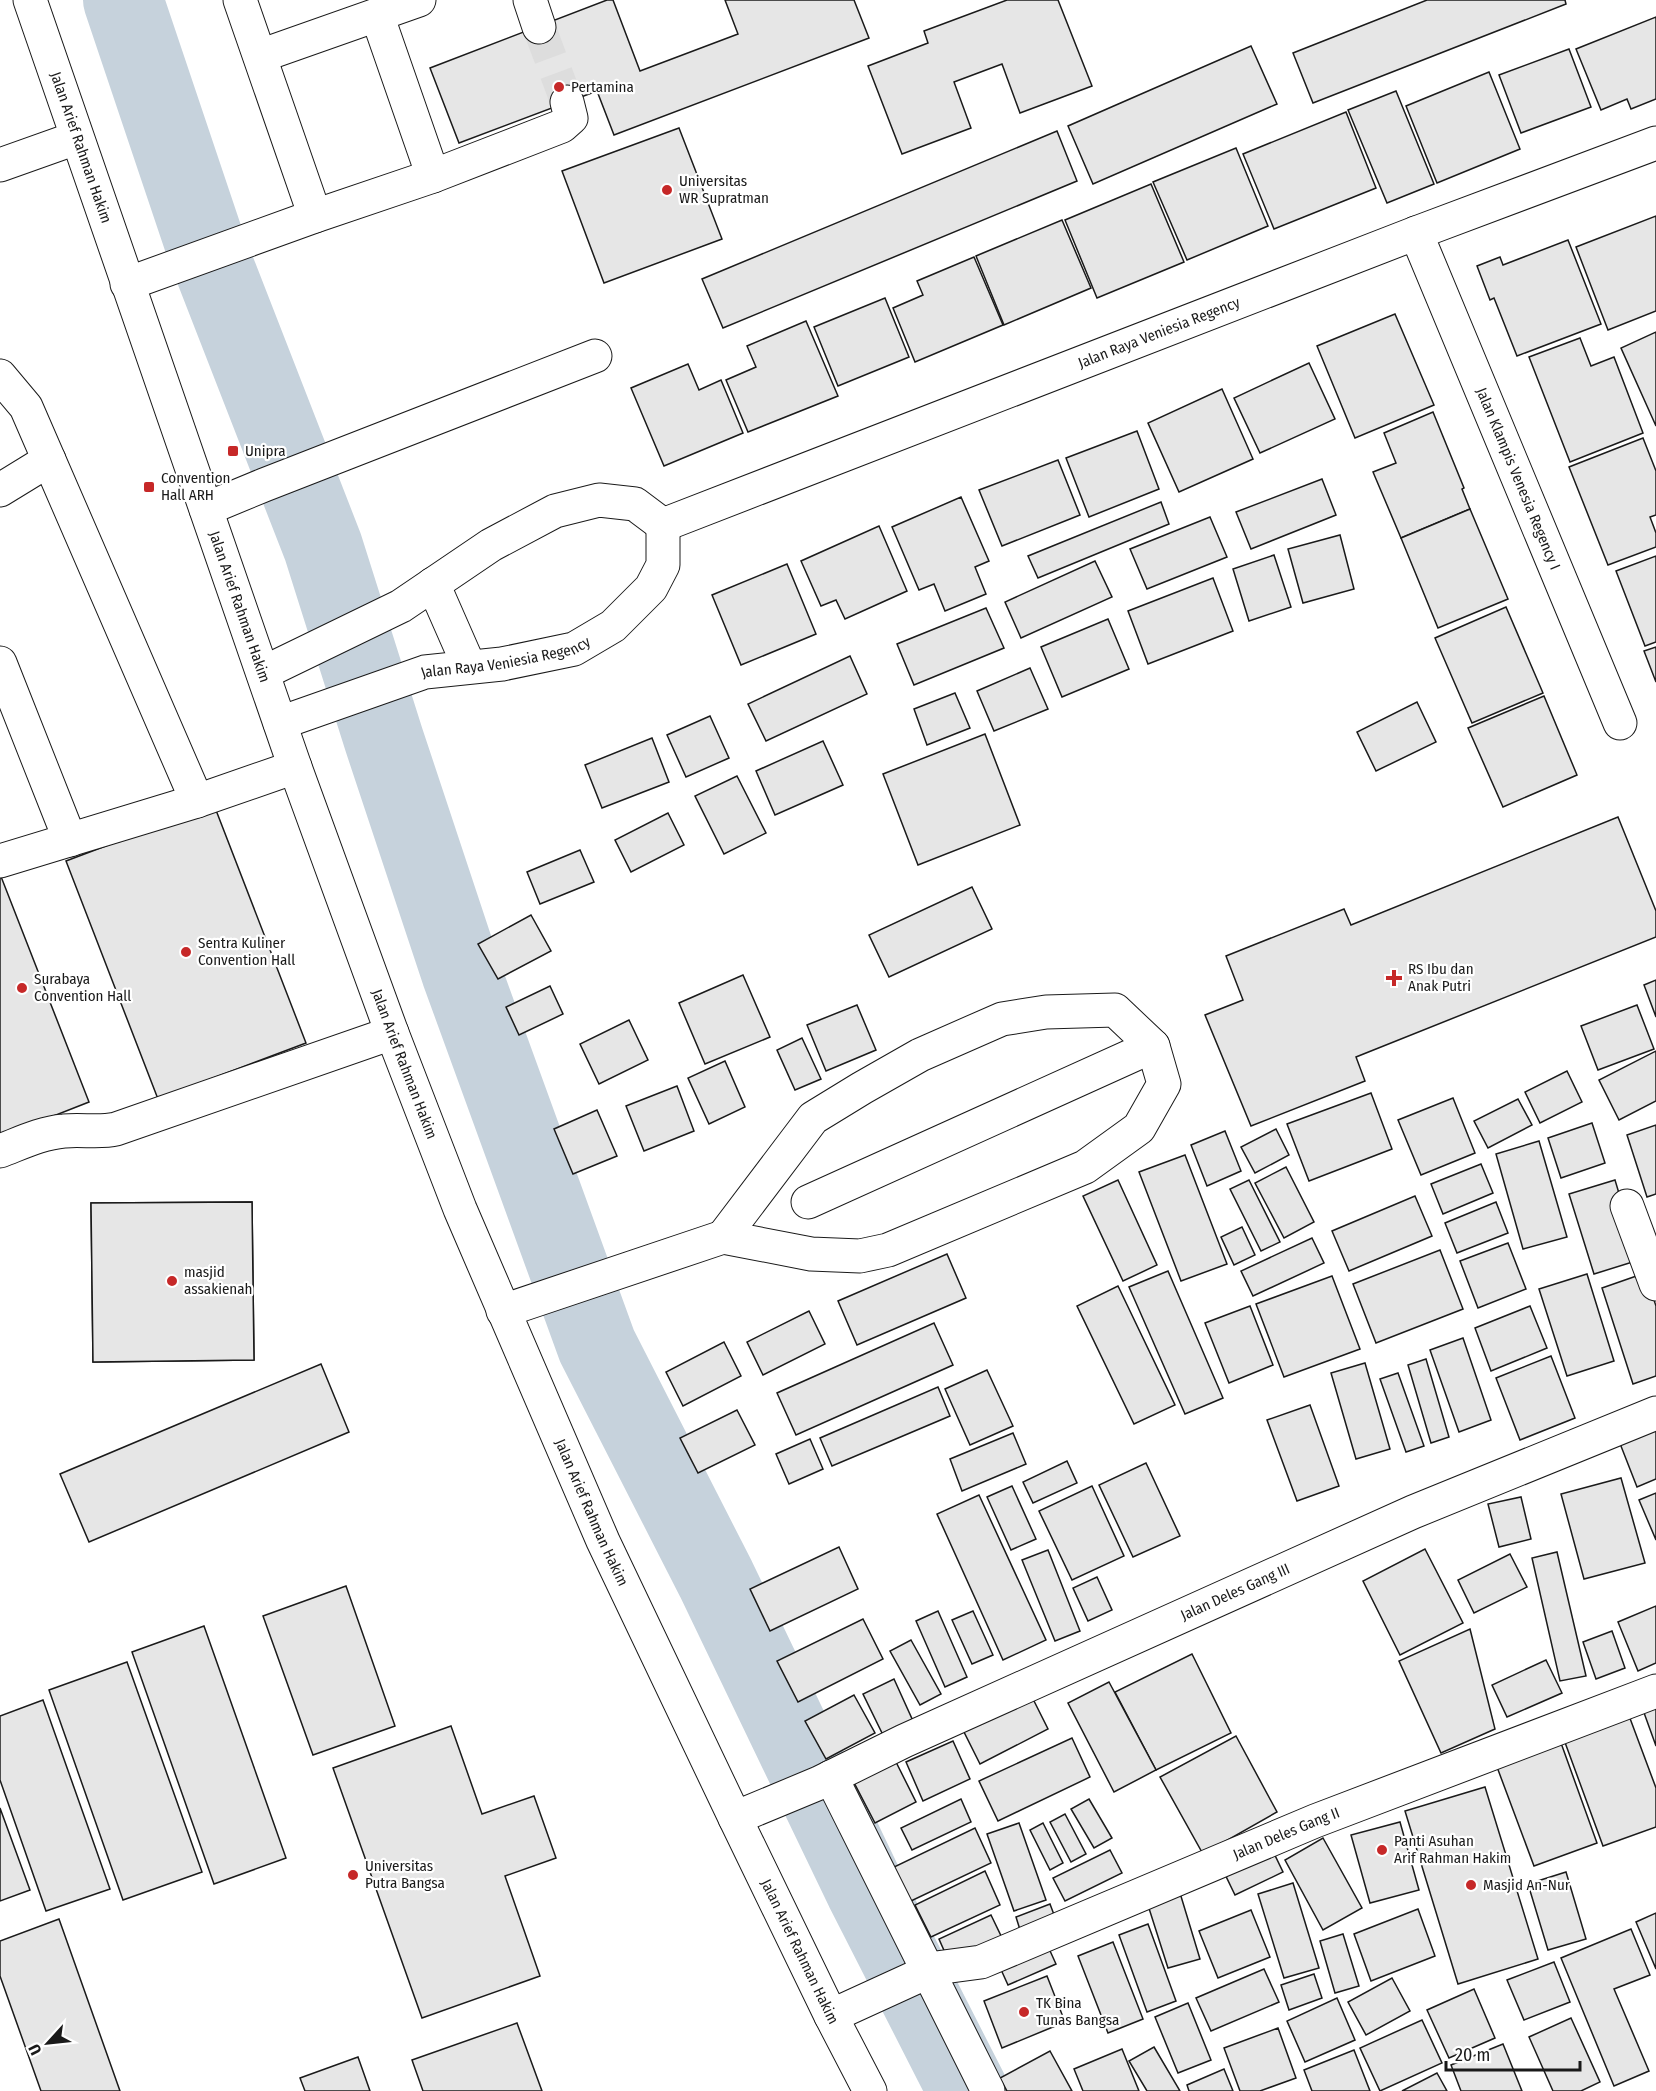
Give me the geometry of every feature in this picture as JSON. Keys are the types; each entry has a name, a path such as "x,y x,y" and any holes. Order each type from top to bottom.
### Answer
{"street":[{"name":"Jalan Arief Rahman Hakim","path":"30,0 295,767 392,1034 502,1311 603,1541 831,2016 870,2091"},
{"path":"240,0 315,216"},
{"path":"260,56 419,0"},
{"path":"377,15 433,177"},
{"path":"127,284 315,216 433,177 562,126 571,118 567,102"},
{"path":"0,165 76,138"},
{"name":"Jalan Raya Veniesia Regency","path":"280,723 425,672 535,658 574,649 613,626 651,588 663,565 663,525 1656,142"},
{"name":"Jalan Klampis Venesia Regency I","path":"1416,233 1620,723"},
{"path":"206,509 264,484 595,356"},
{"path":"0,376 26,407 197,801"},
{"path":"0,490 49,460"},
{"path":"263,674 401,606 491,545 555,511 599,500 635,504 663,525"},
{"path":"433,584 469,666"},
{"path":"0,663 70,840"},
{"path":"0,861 197,801 295,767"},
{"path":"502,1311 723,1237 811,1254 860,1256 888,1250 1085,1167 1139,1128 1164,1084 1153,1046 1115,1011 1046,1012 1002,1019 920,1055 813,1118 723,1237"},
{"path":"0,1151 40,1135 65,1131 116,1129 392,1034"},
{"path":"808,1202 1153,1046"},
{"path":"777,1168 808,1202 811,1254"},
{"path":"1627,1206 1656,1284"},
{"name":"Jalan Deles Gang III","path":"735,1818 825,1780 904,1741 1413,1512 1656,1413"},
{"name":"Jalan Deles Gang II","path":"831,2016 923,1973 936,1968 981,1962 1315,1821 1656,1691"},
{"path":"825,1780 923,1973 988,2091"}],"building":[{"path":"607,0 613,0 640,71 738,34 725,0 854,0 869,38 614,135 597,91 459,143 430,68"},
{"path":"1007,0 1058,0 1092,86 1020,113 1002,64 954,82 971,128 902,154 868,66 928,43 924,31"},
{"path":"1427,0 1565,0 1566,4 1313,103 1293,53"},
{"path":"1656,17 1656,99 1631,109 1627,99 1601,110 1576,49"},
{"path":"1251,46 1277,104 1093,184 1068,126"},
{"path":"1569,49 1591,107 1521,133 1499,75"},
{"path":"1489,72 1520,149 1437,183 1406,106"},
{"path":"1396,91 1434,184 1387,203 1348,110"},
{"path":"1346,112 1376,188 1274,229 1243,154"},
{"path":"679,128 722,239 604,283 562,171"},
{"path":"1057,131 1077,181 723,328 702,279"},
{"path":"1236,148 1268,226 1187,260 1153,182"},
{"path":"1151,184 1184,262 1097,298 1065,220"},
{"path":"1656,216 1656,311 1608,330 1576,247"},
{"path":"1062,220 1091,288 1004,325 976,256"},
{"path":"1568,240 1601,324 1517,356 1494,298 1490,300 1477,266 1500,257 1503,265"},
{"path":"974,257 1003,325 915,362 893,308 923,295 917,281"},
{"path":"885,298 909,357 838,386 814,327"},
{"path":"1395,314 1434,405 1355,438 1317,346"},
{"path":"806,321 838,396 748,432 726,380 756,367 747,346"},
{"path":"1656,332 1656,426 1621,348"},
{"path":"1580,338 1591,366 1614,357 1643,433 1570,462 1529,357"},
{"path":"1309,363 1335,419 1260,453 1234,398"},
{"path":"688,364 699,390 721,380 743,433 664,466 631,388"},
{"path":"1222,389 1253,459 1179,492 1148,423"},
{"path":"1433,412 1464,488 1462,489 1470,509 1401,538 1373,472 1396,463 1384,433"},
{"path":"1137,431 1159,489 1089,517 1066,458"},
{"path":"1643,438 1656,471 1656,515 1650,517 1656,533 1656,547 1608,565 1569,467"},
{"path":"1058,460 1080,515 1002,546 979,490"},
{"path":"1322,479 1336,515 1251,549 1236,512"},
{"path":"961,497 989,561 975,567 986,594 945,611 934,584 919,590 892,527"},
{"path":"1161,502 1169,524 1038,578 1028,556"},
{"path":"1470,509 1508,599 1438,628 1401,538"},
{"path":"1210,517 1227,557 1147,589 1130,549"},
{"path":"879,526 907,591 845,619 836,600 821,606 801,561"},
{"path":"1340,535 1354,589 1303,603 1288,549"},
{"path":"1274,555 1291,607 1249,621 1233,569"},
{"path":"1656,556 1656,642 1645,646 1616,571"},
{"path":"1095,561 1112,597 1021,638 1005,602"},
{"path":"787,564 816,634 741,665 712,595"},
{"path":"1213,578 1233,631 1148,664 1128,611"},
{"path":"1506,607 1543,693 1472,723 1435,638"},
{"path":"986,608 1004,648 914,685 897,644"},
{"path":"1108,619 1129,669 1062,697 1041,647"},
{"path":"1656,647 1656,682 1644,651"},
{"path":"850,656 867,694 766,741 748,704"},
{"path":"1030,668 1048,709 994,731 977,691"},
{"path":"955,693 970,728 927,745 914,709"},
{"path":"1544,696 1577,775 1503,807 1468,728"},
{"path":"1417,702 1436,742 1376,771 1357,732"},
{"path":"710,716 729,758 686,777 667,735"},
{"path":"985,734 1020,825 918,865 883,774"},
{"path":"652,738 669,782 602,808 585,765"},
{"path":"823,741 843,785 775,815 756,771"},
{"path":"737,776 766,833 724,854 695,796"},
{"name":"Sentra Kuliner Convention Hall","path":"214,805 306,1043 158,1099 66,861"},
{"path":"668,813 684,845 631,872 615,840"},
{"name":"RS Ibu dan Anak Putri","path":"1618,817 1656,911 1656,937 1356,1057 1365,1081 1251,1126 1205,1015 1243,1000 1226,956 1344,909 1351,925"},
{"path":"580,850 594,882 540,904 527,872"},
{"name":"Surabaya Convention Hall","path":"0,874 89,1102 0,1137"},
{"path":"972,887 992,929 889,977 869,935"},
{"path":"531,915 551,951 498,979 478,944"},
{"path":"743,975 770,1037 705,1064 679,1003"},
{"path":"1656,980 1656,1017 1644,985"},
{"path":"550,986 563,1014 519,1035 506,1007"},
{"path":"857,1005 876,1050 826,1071 807,1025"},
{"path":"1637,1005 1654,1049 1598,1070 1581,1026"},
{"path":"629,1020 648,1060 599,1084 580,1044"},
{"path":"802,1038 821,1079 795,1090 777,1050"},
{"path":"1656,1051 1656,1101 1619,1120 1599,1080"},
{"path":"725,1061 745,1107 709,1124 688,1078"},
{"path":"1567,1071 1582,1102 1540,1123 1525,1092"},
{"path":"677,1086 694,1131 644,1151 626,1106"},
{"path":"1371,1093 1392,1149 1309,1181 1287,1124"},
{"path":"1453,1098 1475,1153 1421,1175 1398,1120"},
{"path":"1518,1099 1532,1125 1488,1148 1474,1121"},
{"path":"597,1110 617,1156 573,1174 554,1129"},
{"path":"1592,1123 1605,1163 1561,1178 1548,1138"},
{"path":"1656,1125 1656,1194 1647,1197 1627,1135"},
{"path":"1276,1129 1289,1155 1255,1173 1241,1147"},
{"path":"1225,1131 1241,1171 1207,1186 1191,1145"},
{"path":"1539,1141 1567,1237 1523,1249 1496,1154"},
{"path":"1185,1155 1227,1264 1181,1281 1139,1172"},
{"path":"1481,1164 1493,1193 1443,1214 1431,1184"},
{"path":"1286,1167 1314,1222 1284,1238 1255,1183"},
{"path":"1118,1180 1157,1265 1123,1281 1083,1196"},
{"path":"1249,1180 1280,1242 1261,1251 1230,1189"},
{"path":"1615,1180 1639,1260 1594,1274 1569,1194"},
{"path":"1415,1196 1432,1236 1349,1271 1332,1231"},
{"name":"masjid assakienah","path":"252,1202 254,1360 93,1362 91,1203"},
{"name":"masjid assakienah","path":"252,1202 254,1360 93,1362 91,1203"},
{"path":"1496,1202 1508,1233 1457,1253 1445,1223"},
{"path":"1242,1227 1255,1255 1234,1265 1221,1237"},
{"path":"1312,1238 1324,1263 1253,1296 1241,1271"},
{"path":"1508,1243 1526,1289 1478,1308 1460,1261"},
{"path":"1440,1250 1463,1309 1376,1343 1353,1284"},
{"path":"947,1254 966,1298 857,1345 838,1301"},
{"path":"1168,1271 1223,1398 1185,1414 1129,1287"},
{"path":"1645,1273 1656,1306 1656,1376 1633,1384 1602,1288"},
{"path":"1587,1274 1614,1361 1567,1376 1539,1289"},
{"path":"1332,1276 1360,1349 1284,1377 1256,1304"},
{"path":"1118,1286 1175,1405 1134,1424 1077,1306"},
{"path":"1250,1306 1273,1365 1229,1383 1205,1323"},
{"path":"1530,1306 1547,1348 1491,1371 1475,1328"},
{"path":"809,1311 825,1344 763,1375 747,1342"},
{"path":"934,1323 953,1365 796,1435 777,1393"},
{"path":"1463,1338 1491,1420 1459,1432 1430,1350"},
{"path":"724,1342 741,1376 683,1406 666,1372"},
{"path":"1551,1356 1575,1418 1520,1440 1496,1378"},
{"path":"1426,1359 1449,1437 1431,1443 1408,1365"},
{"path":"1365,1363 1390,1449 1356,1459 1331,1373"},
{"path":"321,1364 349,1432 89,1542 60,1474"},
{"path":"987,1370 1013,1426 970,1445 945,1389"},
{"path":"1398,1373 1424,1446 1406,1452 1380,1379"},
{"path":"938,1387 950,1416 832,1466 820,1438"},
{"path":"1310,1405 1339,1486 1297,1501 1267,1420"},
{"path":"737,1410 755,1445 698,1473 680,1438"},
{"path":"1656,1426 1656,1479 1637,1487 1619,1441"},
{"path":"1013,1433 1026,1464 962,1491 950,1459"},
{"path":"810,1439 823,1469 789,1484 776,1454"},
{"path":"1067,1461 1077,1483 1033,1503 1023,1482"},
{"path":"1146,1463 1180,1536 1133,1557 1099,1485"},
{"path":"1621,1478 1645,1563 1584,1579 1561,1494"},
{"path":"1012,1486 1036,1539 1011,1550 987,1497"},
{"path":"1092,1486 1124,1556 1072,1580 1039,1511"},
{"path":"1656,1493 1656,1540 1639,1500"},
{"path":"979,1495 1046,1640 1003,1660 937,1514"},
{"path":"1521,1497 1531,1539 1499,1547 1488,1504"},
{"path":"839,1547 858,1589 770,1631 750,1589"},
{"path":"1425,1549 1463,1623 1400,1655 1363,1581"},
{"path":"1048,1550 1080,1631 1055,1641 1022,1560"},
{"path":"1557,1552 1586,1676 1560,1681 1532,1558"},
{"path":"1510,1554 1527,1587 1474,1613 1458,1580"},
{"path":"1097,1577 1112,1610 1088,1621 1073,1588"},
{"path":"346,1586 395,1726 313,1755 263,1616"},
{"path":"1656,1606 1656,1663 1638,1671 1618,1622"},
{"path":"938,1611 967,1677 945,1687 916,1621"},
{"path":"973,1611 993,1655 972,1664 952,1620"},
{"path":"863,1619 883,1659 798,1702 777,1661"},
{"path":"204,1626 286,1858 214,1884 132,1652"},
{"path":"1470,1629 1495,1729 1441,1753 1399,1661"},
{"path":"1612,1631 1625,1668 1596,1679 1583,1642"},
{"path":"911,1640 941,1694 920,1705 890,1651"},
{"path":"1192,1654 1231,1733 1156,1770 1115,1692"},
{"path":"1546,1660 1562,1693 1507,1717 1492,1685"},
{"path":"127,1662 202,1872 123,1900 49,1690"},
{"path":"894,1679 913,1721 883,1735 863,1694"},
{"path":"1109,1682 1156,1770 1114,1792 1068,1703"},
{"path":"854,1695 875,1733 826,1759 805,1721"},
{"path":"1031,1695 1048,1729 980,1764 963,1730"},
{"path":"43,1700 110,1889 46,1911 0,1780 0,1716"},
{"path":"1656,1705 1656,1746 1643,1710"},
{"path":"1628,1713 1656,1788 1656,1827 1603,1846 1563,1737"},
{"path":"451,1726 482,1814 534,1796 556,1858 505,1876 540,1976 422,2018 333,1768"},
{"path":"1236,1736 1277,1812 1203,1854 1160,1777"},
{"path":"1072,1738 1090,1777 998,1821 979,1781"},
{"path":"953,1741 970,1779 923,1801 906,1762"},
{"path":"1561,1743 1597,1843 1534,1866 1497,1767"},
{"path":"891,1752 916,1802 875,1823 849,1773"},
{"name":"Masjid An-Nur","path":"1485,1787 1538,1959 1458,1984 1405,1811"},
{"path":"961,1799 971,1822 912,1850 901,1828"},
{"path":"1089,1799 1112,1838 1094,1848 1071,1809"},
{"path":"0,1808 30,1890 0,1901"},
{"path":"1065,1814 1086,1854 1071,1862 1050,1822"},
{"name":"Panti Asuhan Arif Rahman Hakim","path":"1400,1822 1419,1890 1370,1903 1351,1835"},
{"path":"1019,1823 1046,1900 1014,1911 987,1834"},
{"path":"1043,1823 1063,1863 1050,1870 1030,1830"},
{"path":"975,1828 991,1863 911,1901 894,1867"},
{"path":"1323,1838 1362,1908 1323,1930 1285,1860"},
{"path":"1270,1845 1283,1872 1235,1895 1222,1868"},
{"path":"1110,1850 1122,1873 1065,1901 1053,1878"},
{"path":"985,1871 1000,1905 931,1937 915,1905"},
{"path":"1566,1872 1586,1939 1548,1950 1528,1884"},
{"path":"1293,1883 1319,1968 1284,1978 1258,1894"},
{"path":"1180,1893 1200,1959 1168,1968 1147,1902"},
{"path":"1050,1904 1056,1920 1021,1933 1016,1917"},
{"path":"1418,1909 1435,1956 1371,1981 1354,1934"},
{"path":"1251,1910 1270,1957 1218,1978 1199,1931"},
{"path":"1656,1913 1656,1969 1636,1922"},
{"path":"991,1915 1003,1940 950,1964 939,1939"},
{"path":"59,1919 120,2091 41,2091 0,1976 0,1941"},
{"path":"1148,1924 1176,2001 1147,2012 1119,1935"},
{"path":"1631,1929 1650,1975 1614,1989 1649,2071 1614,2086 1561,1958"},
{"path":"1343,1934 1359,1986 1335,1993 1320,1941"},
{"path":"1046,1942 1056,1964 1008,1985 998,1963"},
{"path":"1113,1942 1143,2019 1108,2033 1078,1956"},
{"path":"1554,1962 1570,2002 1524,2020 1507,1980"},
{"path":"1264,1969 1279,2002 1211,2031 1196,1998"},
{"path":"1314,1974 1322,1998 1289,2010 1281,1985"},
{"name":"TK Bina Tunas Bangsa","path":"1047,1976 1065,2022 1002,2048 984,2001"},
{"path":"1392,1978 1410,2011 1366,2035 1348,2002"},
{"path":"1474,1989 1495,2038 1449,2058 1427,2010"},
{"path":"1337,1998 1355,2040 1305,2062 1287,2021"},
{"path":"1188,2003 1211,2060 1178,2073 1155,2017"},
{"path":"1571,2018 1600,2082 1581,2091 1553,2091 1529,2037"},
{"path":"1422,2020 1442,2063 1380,2091 1360,2048"},
{"path":"517,2023 542,2091 423,2091 412,2060"},
{"path":"1278,2028 1296,2078 1260,2091 1240,2091 1224,2048"},
{"path":"1503,2044 1522,2091 1461,2091 1451,2065"},
{"path":"1154,2047 1180,2091 1147,2091 1129,2061"},
{"path":"1122,2049 1139,2091 1083,2091 1074,2069"},
{"path":"1354,2050 1370,2091 1312,2091 1304,2070"},
{"path":"1050,2051 1072,2091 1007,2091 1000,2078"},
{"path":"358,2057 370,2091 305,2091 300,2078"},
{"path":"1224,2069 1233,2091 1189,2091 1187,2085"},
{"path":"1437,2073 1447,2091 1402,2091"}],"waterway":[{"path":"123,0 205,244 323,547 461,972 597,1346 716,1579 865,1889 968,2091"}],"tunnel":[{"path":"539,27 567,102"}],"place":[{"name":"Pertamina","path":"559,87"},
{"name":"Universitas WR Supratman","path":"667,190"},
{"name":"Unipra","path":"233,451"},
{"name":"Convention Hall ARH","path":"149,487"},
{"name":"Sentra Kuliner Convention Hall","path":"186,952"},
{"name":"RS Ibu dan Anak Putri","path":"1394,978"},
{"name":"Surabaya Convention Hall","path":"22,988"},
{"name":"masjid assakienah","path":"172,1281"},
{"name":"Panti Asuhan Arif Rahman Hakim","path":"1382,1850"},
{"name":"Universitas Putra Bangsa","path":"353,1875"},
{"name":"Masjid An-Nur","path":"1471,1885"},
{"name":"TK Bina Tunas Bangsa","path":"1024,2012"}]}
